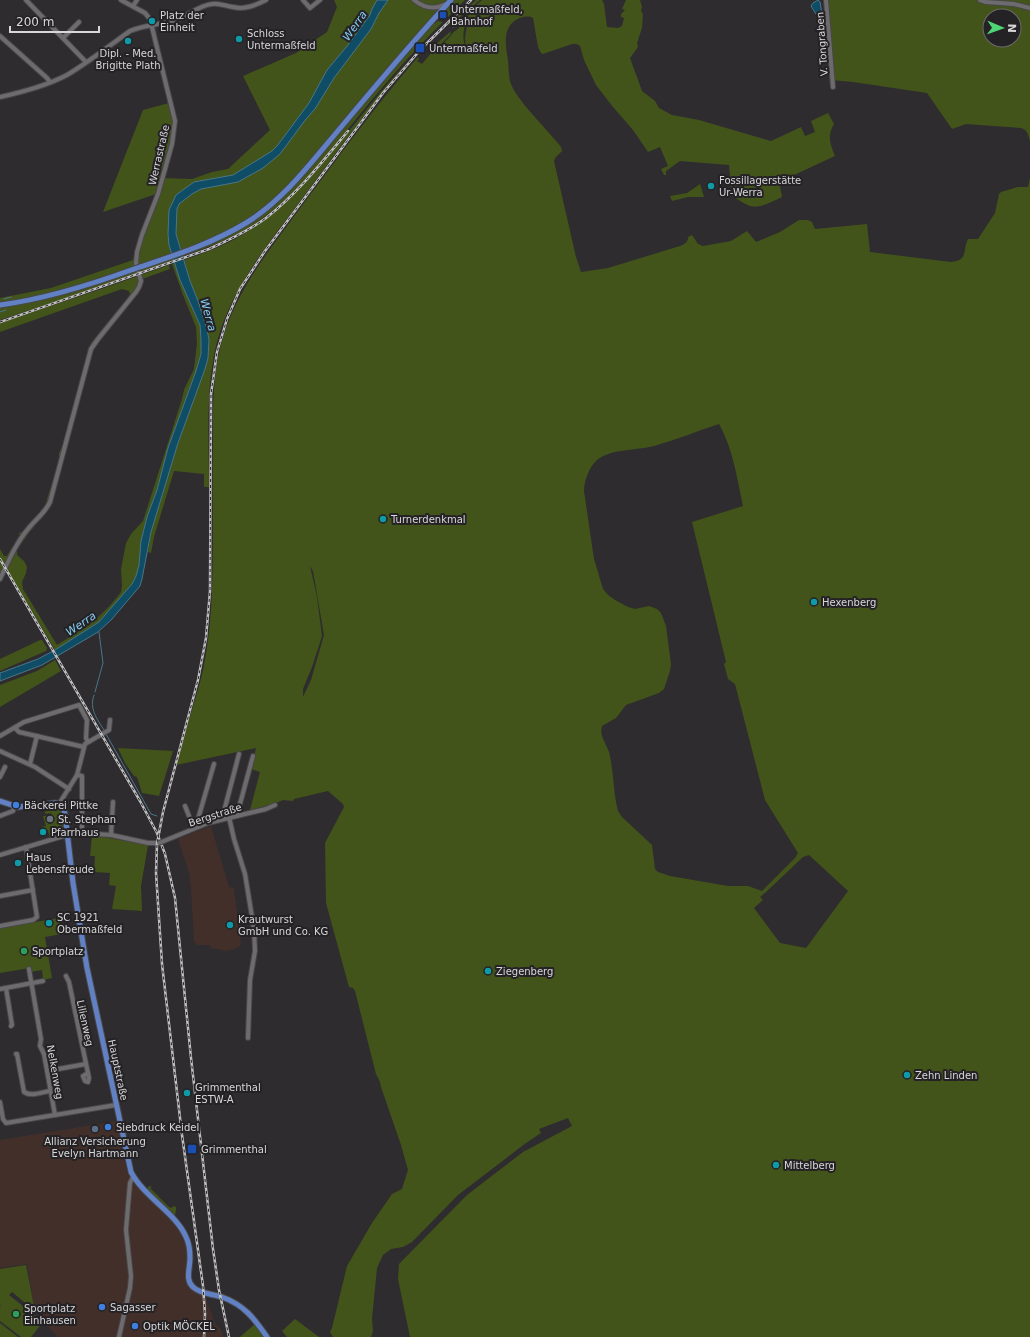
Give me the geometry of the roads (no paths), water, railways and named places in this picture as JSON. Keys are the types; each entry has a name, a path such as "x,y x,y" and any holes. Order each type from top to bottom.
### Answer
{"main road":[{"path":"0,305 65,292 162,260 192,249 230,232 247,222 273,203 300,176 389,69 451,0"},
{"path":"0,801 22,807 49,803 59,804"},
{"name":"Hauptstraße","path":"59,804 63,808 65,814 72,872 85,954 129,1167 133,1177 141,1188 176,1222 183,1231 190,1251 188,1276 192,1286 197,1290 223,1298 240,1306 250,1314 267,1337"}],"street":[{"path":"26,0 86,62"},
{"path":"121,0 148,15 151,25"},
{"path":"133,6 137,0"},
{"path":"0,97 50,82 68,74 138,28 176,20 211,2 239,8 253,6 266,0"},
{"path":"303,0 310,8 320,0"},
{"path":"414,0 421,5 431,8 441,7 451,0"},
{"name":"V. Tongraben","path":"826,0 833,87"},
{"path":"980,0 986,2 1014,4 1030,8"},
{"path":"63,38 80,22"},
{"name":"Werrastraße","path":"137,267 139,243 158,194 172,144 175,121 151,25"},
{"path":"0,36 50,82"},
{"path":"0,579 21,538 47,508 91,349 139,287 141,281 137,267"},
{"path":"0,736 24,722 79,705 87,720 86,738 88,742"},
{"path":"59,804 77,775 84,747 88,742 109,730 110,720"},
{"path":"15,728 19,732 84,747"},
{"path":"30,764 37,736"},
{"path":"0,751 30,764 69,789"},
{"path":"222,819 239,754"},
{"path":"237,815 253,756"},
{"path":"185,806 191,821 198,825 214,764"},
{"path":"0,777 4,767"},
{"path":"77,775 82,776 82,832"},
{"path":"0,855 67,833 82,832 111,835 113,802"},
{"name":"Bergstraße","path":"111,835 148,843 162,842 198,825 266,809 275,805"},
{"path":"0,816 13,811 16,806"},
{"path":"229,817 245,874 254,929 255,951 250,980 248,1038"},
{"path":"0,926 33,920 38,915 26,847"},
{"path":"0,896 34,890"},
{"name":"Nelkenweg","path":"29,969 41,1039 40,1046 44,1054 55,1115"},
{"name":"Lilienweg","path":"66,976 69,982 88,1073"},
{"path":"0,989 43,981"},
{"path":"6,988 11,1026"},
{"path":"16,1054 18,1054 24,1092 31,1095 50,1091"},
{"path":"47,1071 86,1064"},
{"path":"0,1102 4,1122 9,1123 116,1105"},
{"path":"119,1337 130,1288 131,1276 126,1230 130,1183 133,1177"}],"water":[{"path":"377,0 388,0 371,29 334,78 315,109 280,154 263,168 238,182 201,189 179,204 177,209 176,234 190,281 207,329 209,340 208,358 178,443 151,532 140,586 112,619 98,632 42,665 0,681 0,673 38,659 99,622 132,584 136,576 139,565 141,541 147,517 157,490 168,448 201,354 200,325 180,280 169,245 169,210 176,195 194,182 233,175 272,151 309,103 327,70 370,15"},
{"path":"818,0 820,2 822,14 820,16 816,14 811,6"}],"waterway":[{"path":"4,299 11,297"},
{"path":"0,312 6,310"},
{"path":"95,692 103,663 99,632"},
{"path":"94,695 92,705 93,709 96,718 104,730"},
{"path":"106,734 151,814 157,816"}],"railway":[{"path":"204,1337 205,1314 203,1286 182,1135 162,964 156,873 157,844 163,812 198,680 206,638 210,591 211,394 217,352 227,319 240,289 265,251 383,93 421,49 471,0"},
{"path":"0,322 209,249 231,239 259,223 289,198 348,131"},
{"path":"0,559 140,801 157,833 165,854 175,898 191,1058 213,1249 219,1290 229,1337"}],"place":[{"name":"Untermaßfeld, Bahnhof","path":"443,15"},
{"name":"Platz der Einheit","path":"152,21"},
{"name":"Schloss Untermaßfeld","path":"239,39"},
{"name":"Dipl. - Med. Brigitte Plath","path":"128,41"},
{"name":"Untermaßfeld","path":"420,48"},
{"name":"Fossillagerstätte Ur-Werra","path":"711,186"},
{"name":"Turnerdenkmal","path":"383,519"},
{"name":"Hexenberg","path":"814,602"},
{"name":"Bäckerei Pittke","path":"16,805"},
{"name":"St. Stephan","path":"50,819"},
{"name":"Pfarrhaus","path":"43,832"},
{"name":"Haus Lebensfreude","path":"18,863"},
{"name":"SC 1921 Obermaßfeld","path":"49,923"},
{"name":"Krautwurst GmbH und Co. KG","path":"230,925"},
{"name":"Sportplatz","path":"24,951"},
{"name":"Ziegenberg","path":"488,971"},
{"name":"Zehn Linden","path":"907,1075"},
{"name":"Grimmenthal ESTW-A","path":"187,1093"},
{"name":"Siebdruck Keidel","path":"108,1127"},
{"name":"Allianz Versicherung Evelyn Hartmann","path":"95,1129"},
{"name":"Grimmenthal","path":"192,1149"},
{"name":"Mittelberg","path":"776,1165"},
{"name":"Sagasser","path":"102,1307"},
{"name":"Sportplatz Einhausen","path":"16,1314"},
{"name":"Optik MÖCKEL","path":"135,1326"}],"water label":[{"name":"Werra","path":"355,26"},
{"name":"Werra","path":"208,315"},
{"name":"Werra","path":"81,624"}]}
